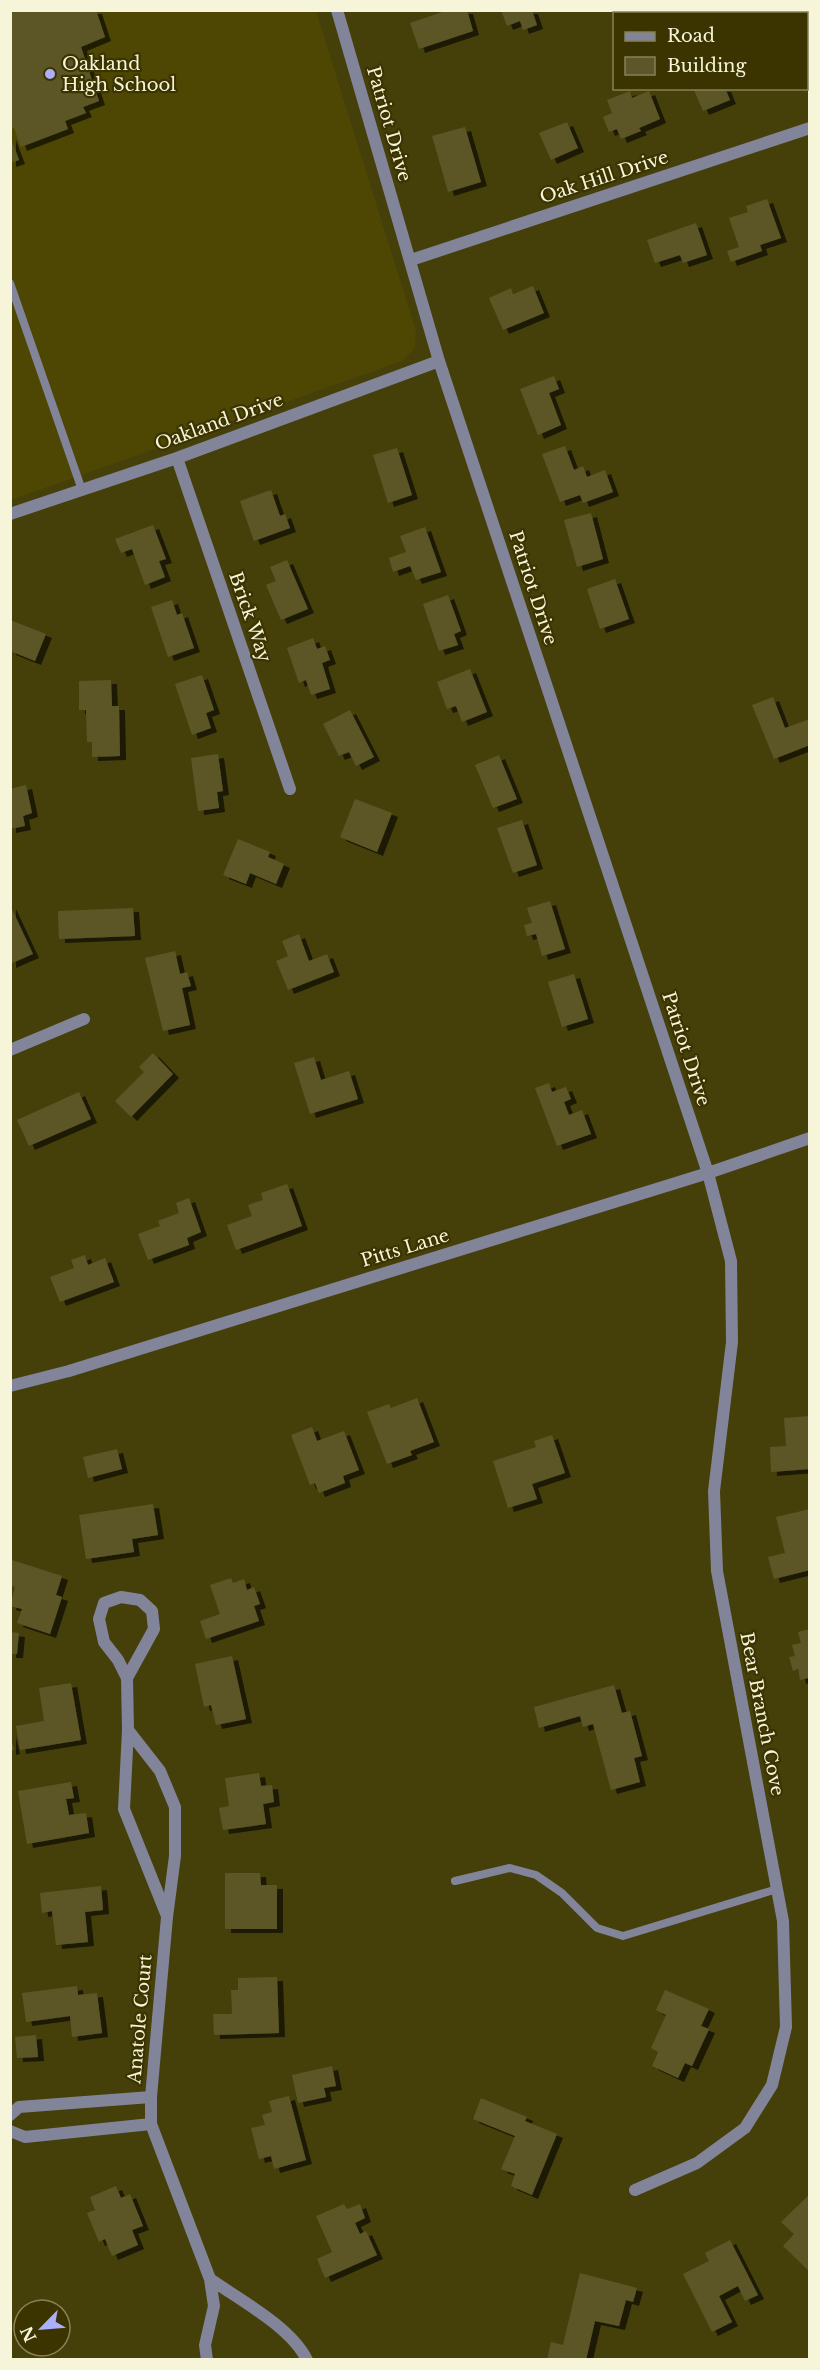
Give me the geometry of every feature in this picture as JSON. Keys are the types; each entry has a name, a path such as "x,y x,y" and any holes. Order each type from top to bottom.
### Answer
{"street":[{"name":"Patriot Drive","path":"337,10 439,361 708,1173"},
{"name":"Oak Hill Drive","path":"411,260 810,128"},
{"name":"Oakland Drive","path":"10,514 177,458 439,361"},
{"name":"Brick Way","path":"177,458 290,789"},
{"path":"10,1050 84,1019"},
{"name":"Pitts Lane","path":"10,1386 69,1371 708,1173 810,1138"},
{"name":"Bear Branch Cove","path":"635,2190 697,2163 745,2128 772,2085 786,2027 783,1921 717,1571 714,1491 732,1342 731,1261 708,1173"},
{"name":"Anatole Court","path":"127,1677 154,1629 152,1611 146,1605 140,1600 121,1597 104,1603 99,1619 104,1641 127,1677 128,1730 124,1809 167,1917"},
{"name":"Anatole Court","path":"128,1730 160,1771 175,1807 176,1856 167,1917 151,2097 151,2124 210,2279 214,2306 205,2345 207,2360"},
{"path":"10,2115 19,2107 151,2097"},
{"path":"10,2131 25,2137 151,2124"},
{"path":"210,2279 283,2331 300,2346 307,2360"}],"lane":[{"path":"10,283 82,490"},
{"path":"456,1881 510,1868 536,1875 562,1893 597,1928 623,1936 777,1889"}],"shaded area":[{"path":"10,11 316,11 416,331 415,348 402,361 11,500"}],"building":[{"name":"Oakland High School","path":"10,10 96,10 105,37 81,47 99,101 83,107 86,113 65,121 68,129 21,147 14,128 10,129"},
{"path":"448,10 467,10 473,31 419,49 410,23"},
{"path":"501,10 532,10 537,25 523,30 520,21 507,26"},
{"path":"694,90 726,90 730,100 703,111"},
{"path":"630,91 632,98 649,91 660,119 639,128 641,131 621,139 617,129 609,132 603,117 612,113 607,100"},
{"path":"567,122 578,148 551,160 539,133"},
{"path":"465,127 481,182 448,192 432,136"},
{"path":"10,136 19,160 10,163"},
{"path":"767,199 781,238 760,245 762,251 731,262 727,251 739,247 729,218 748,212 746,206"},
{"path":"696,223 707,255 683,263 680,255 655,263 647,240"},
{"path":"533,286 544,313 503,330 489,298 511,288 513,294"},
{"path":"554,376 559,389 549,393 561,425 538,435 520,389"},
{"path":"565,446 574,470 583,466 587,477 605,470 613,492 583,503 580,495 560,502 542,454"},
{"path":"397,448 412,495 388,503 373,455"},
{"path":"271,490 280,516 285,514 290,528 254,541 240,501"},
{"path":"591,513 603,559 577,567 564,520"},
{"path":"153,525 166,559 159,561 165,577 145,585 132,549 121,553 115,539"},
{"path":"425,527 441,572 416,580 410,566 393,572 389,558 406,552 400,536"},
{"path":"287,560 308,609 281,620 266,585 276,581 270,567"},
{"path":"615,579 629,619 600,629 587,589"},
{"path":"448,595 461,631 454,634 458,645 439,651 423,604"},
{"path":"172,600 177,615 182,613 194,648 168,657 151,607"},
{"path":"10,620 46,634 35,661 10,651"},
{"path":"313,638 317,649 325,646 330,660 322,663 330,689 311,695 306,680 299,683 287,648"},
{"path":"470,669 487,712 462,722 456,706 447,709 437,682"},
{"path":"202,675 214,710 206,713 211,728 192,735 175,684"},
{"path":"111,680 112,706 119,706 120,756 92,757 92,742 87,742 86,710 79,710 79,681"},
{"path":"773,697 785,728 810,719 810,745 774,759 752,705"},
{"path":"350,710 374,757 356,766 349,752 339,756 323,724"},
{"path":"218,754 223,791 217,792 219,808 198,811 191,758"},
{"path":"499,755 517,799 493,808 475,765"},
{"path":"26,785 32,813 23,816 25,826 10,829 10,789"},
{"path":"355,799 392,813 377,852 340,837"},
{"path":"522,820 537,865 513,873 497,828"},
{"path":"238,839 270,852 268,857 284,864 276,884 250,873 246,884 223,875"},
{"path":"550,901 565,949 542,956 536,934 527,936 524,925 532,923 527,908"},
{"path":"10,905 33,954 10,964"},
{"path":"133,908 135,936 59,939 58,911"},
{"path":"299,934 309,961 327,954 334,972 288,990 276,961 288,956 282,941"},
{"path":"175,951 180,974 187,972 191,986 182,988 190,1025 163,1031 145,958"},
{"path":"574,974 588,1019 562,1027 548,982"},
{"path":"153,1053 173,1074 131,1117 115,1101 144,1072 139,1067"},
{"path":"314,1057 321,1080 349,1071 358,1099 310,1114 294,1063"},
{"path":"549,1083 552,1092 566,1087 571,1099 564,1102 569,1115 582,1110 591,1134 557,1146 535,1088"},
{"path":"79,1092 91,1119 29,1146 17,1120"},
{"path":"287,1184 302,1226 236,1250 227,1225 252,1216 248,1205 263,1200 261,1193"},
{"path":"189,1198 201,1232 187,1238 189,1245 148,1260 138,1234 160,1226 158,1221 179,1213 176,1203"},
{"path":"85,1255 88,1265 105,1258 114,1282 60,1302 50,1277 74,1268 71,1260"},
{"path":"417,1398 434,1442 410,1451 412,1455 387,1464 367,1412 389,1404 391,1408"},
{"path":"810,1416 810,1469 771,1472 770,1447 786,1446 784,1418"},
{"path":"312,1427 317,1441 344,1431 359,1470 343,1476 345,1483 319,1493 315,1483 310,1485 291,1435"},
{"path":"552,1435 565,1473 532,1484 537,1499 508,1508 493,1461 536,1447 534,1441"},
{"path":"117,1449 122,1469 88,1478 83,1457"},
{"path":"153,1504 158,1535 132,1539 134,1552 86,1559 79,1515"},
{"path":"810,1509 810,1570 774,1579 768,1557 785,1553 776,1517"},
{"path":"12,1560 62,1576 56,1595 62,1597 50,1634 17,1623 22,1609 10,1606 15,1587 10,1585"},
{"path":"231,1578 233,1583 244,1579 247,1590 254,1587 260,1604 254,1606 259,1621 206,1639 200,1621 220,1614 210,1585"},
{"path":"810,1629 809,1682 808,1678 800,1680 798,1669 793,1671 789,1657 795,1656 792,1645 801,1643 798,1632"},
{"path":"10,1632 19,1633 17,1654 10,1654"},
{"path":"232,1656 246,1719 216,1725 211,1705 204,1707 195,1664"},
{"path":"71,1683 81,1740 20,1750 16,1726 44,1721 39,1688"},
{"path":"614,1685 622,1713 630,1711 642,1756 634,1758 640,1782 611,1790 593,1724 583,1727 580,1716 539,1728 534,1707"},
{"path":"10,1733 14,1750 10,1751"},
{"path":"259,1773 261,1786 272,1785 274,1802 263,1804 266,1824 223,1830 219,1808 229,1806 225,1778"},
{"path":"71,1782 74,1798 66,1799 69,1815 86,1813 89,1833 27,1844 18,1791"},
{"path":"225,1873 260,1873 261,1885 277,1885 277,1929 225,1929"},
{"path":"101,1886 103,1910 85,1912 88,1942 56,1945 52,1911 42,1913 40,1893"},
{"path":"277,1977 279,2033 214,2035 213,2014 232,2014 231,1990 238,1990 238,1978"},
{"path":"77,1986 78,1995 97,1993 102,2033 72,2037 70,2016 26,2022 22,1993"},
{"path":"665,1990 709,2009 701,2026 709,2029 692,2066 685,2063 678,2078 652,2066 658,2052 651,2048 666,2015 656,2010"},
{"path":"36,2035 38,2057 17,2058 15,2037"},
{"path":"332,2066 336,2086 324,2088 326,2097 298,2103 292,2075"},
{"path":"289,2096 306,2160 274,2169 271,2156 259,2159 251,2128 265,2125 262,2115 272,2112 269,2101"},
{"path":"481,2098 527,2117 525,2121 557,2134 532,2195 511,2186 515,2174 501,2169 515,2136 473,2119"},
{"path":"116,2186 121,2198 130,2194 143,2226 132,2230 138,2245 112,2256 105,2239 99,2242 87,2213 95,2210 90,2197"},
{"path":"810,2194 810,2272 783,2246 794,2234 781,2222"},
{"path":"344,2204 347,2209 360,2204 365,2218 355,2223 360,2234 366,2231 377,2255 325,2278 317,2259 332,2252 316,2216"},
{"path":"730,2240 758,2295 745,2301 738,2286 719,2296 732,2322 712,2332 683,2274 709,2261 705,2253"},
{"path":"580,2273 637,2288 633,2302 626,2300 619,2326 595,2321 586,2360 547,2360 551,2342 563,2345"}],"place":[{"name":"Oakland High School","path":"50,74"}]}
